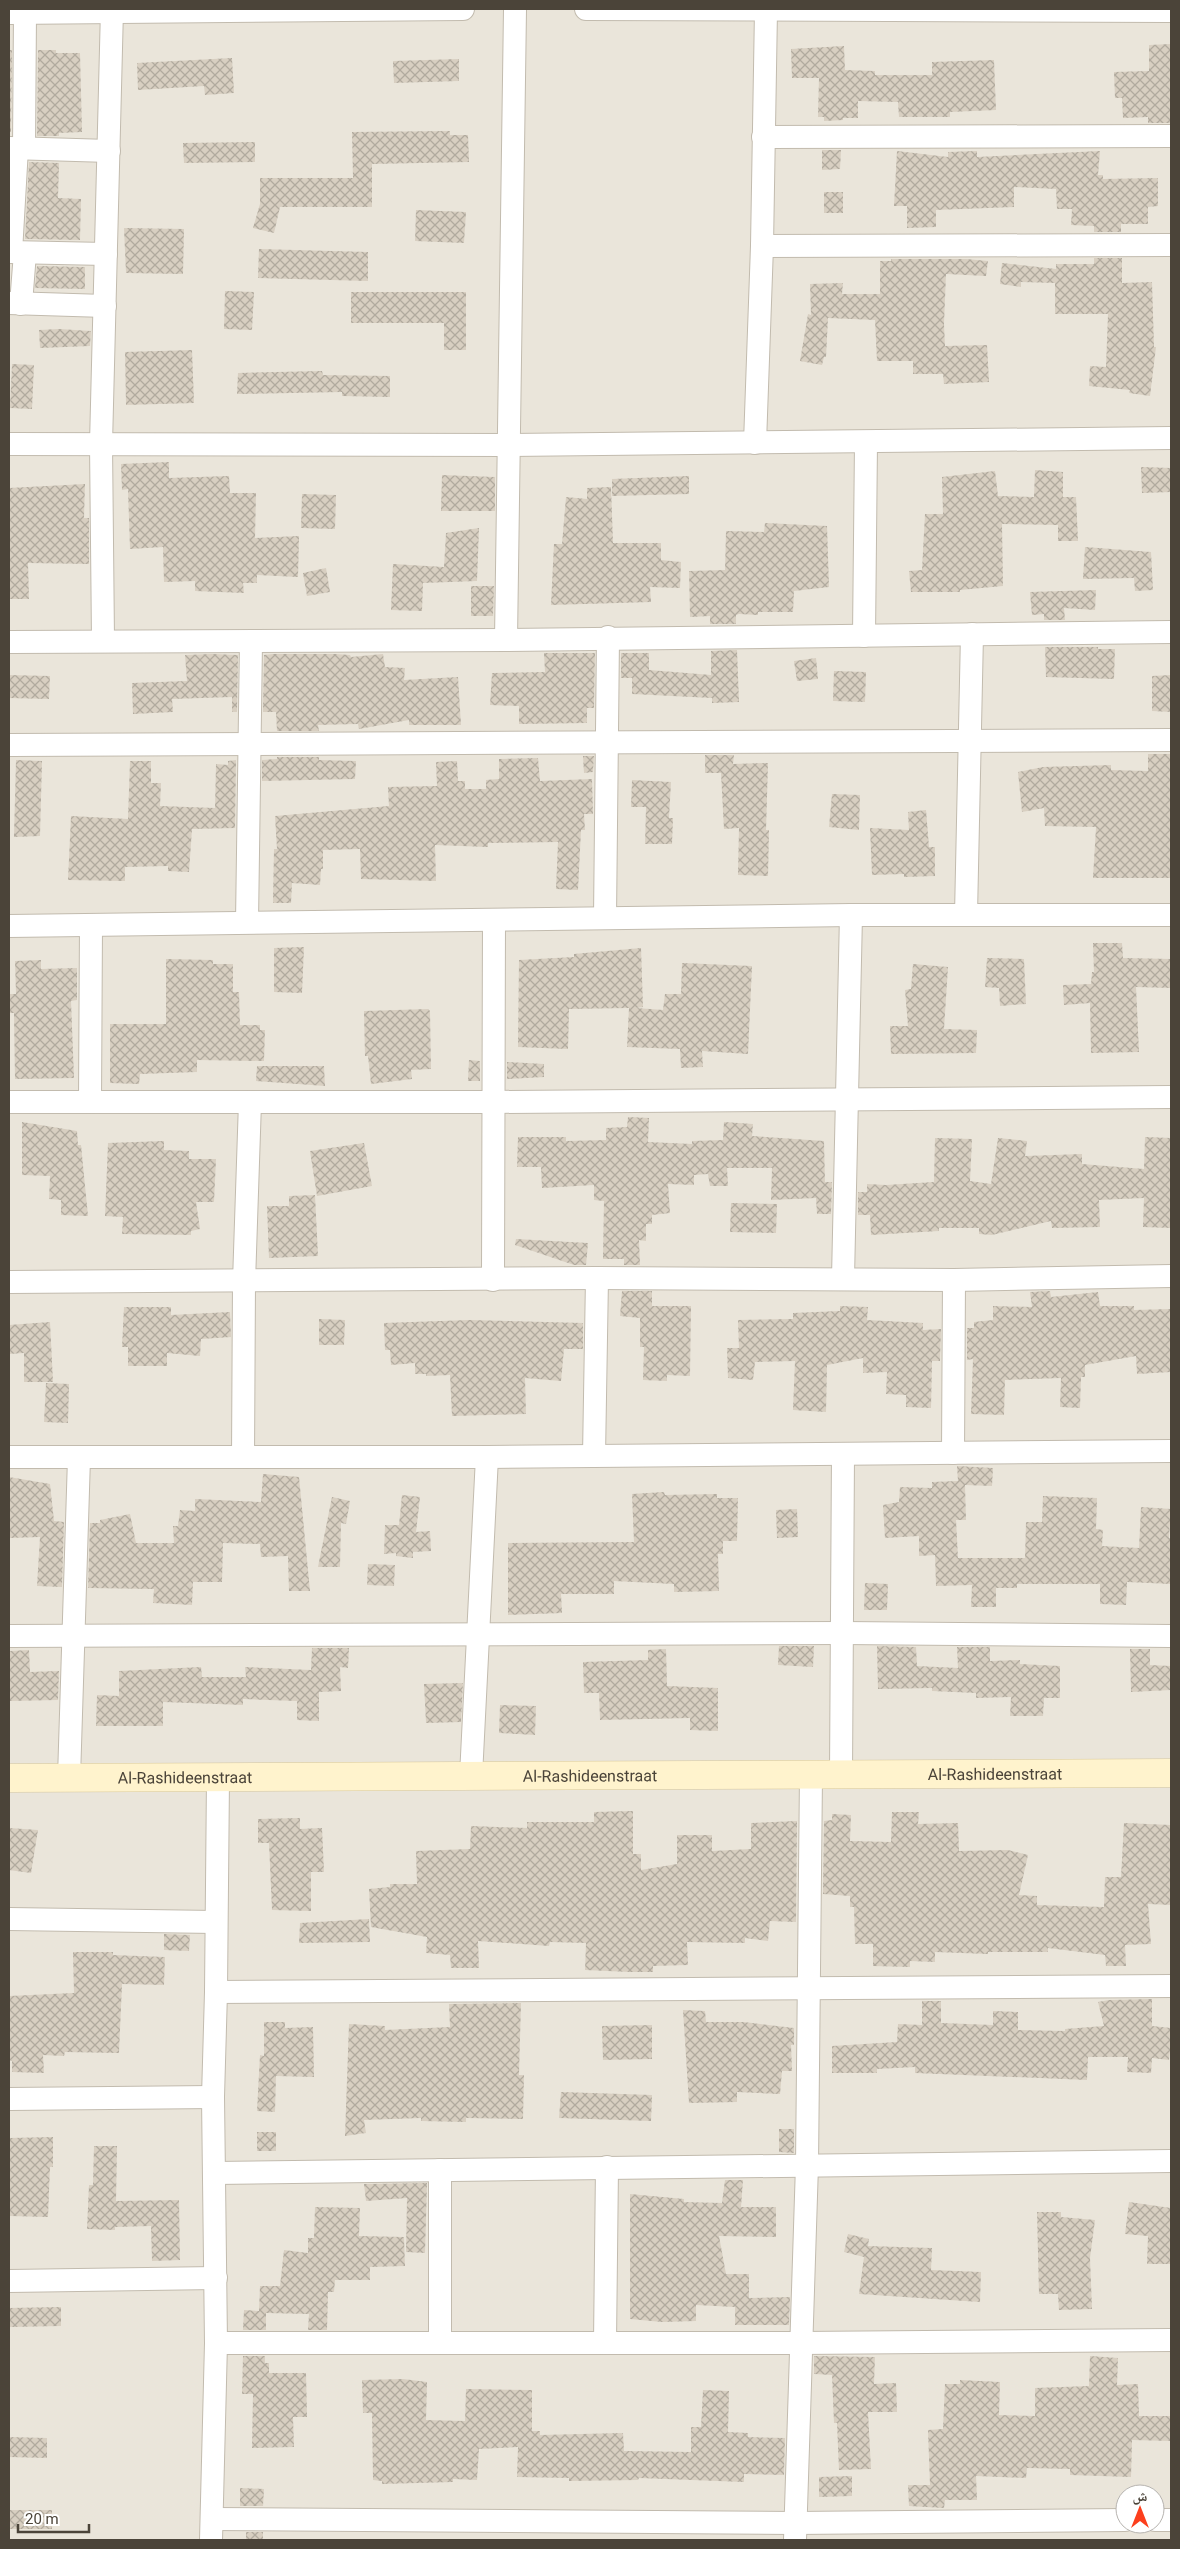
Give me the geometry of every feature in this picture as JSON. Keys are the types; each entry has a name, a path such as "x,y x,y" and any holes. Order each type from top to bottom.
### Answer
{"street":[{"path":"104,306 15,303 17,13 463,9"},
{"path":"506,640 515,9"},
{"path":"586,9 1171,11"},
{"path":"754,443 762,246 766,10"},
{"path":"103,640 102,444 112,11"},
{"path":"763,137 1171,136"},
{"path":"17,148 109,151"},
{"path":"762,246 1171,245"},
{"path":"15,252 106,254"},
{"path":"9,444 510,445 866,443 1171,438"},
{"path":"864,636 866,443"},
{"path":"9,642 103,640 251,642 506,640 608,637 1171,632"},
{"path":"966,915 972,634"},
{"path":"605,918 608,637"},
{"path":"247,922 251,642"},
{"path":"9,745 1171,740"},
{"path":"843,1278 851,915"},
{"path":"9,926 851,915 1171,915"},
{"path":"494,920 494,1280"},
{"path":"90,1102 91,925"},
{"path":"9,1102 494,1102 1171,1097"},
{"path":"244,1457 244,1282 250,1102"},
{"path":"9,1282 244,1282 596,1278 954,1280 1171,1276"},
{"path":"594,1456 596,1278"},
{"path":"953,1453 954,1280"},
{"path":"9,1456 79,1458 487,1457 1171,1451"},
{"path":"841,1774 844,1632 844,1454"},
{"path":"471,1776 487,1457"},
{"path":"69,1778 79,1458"},
{"path":"9,1636 844,1632 1171,1636"},
{"name":"Al-Rashideenstraat","path":"9,1778 1171,1773"},
{"path":"795,2531 807,2165 811,1775"},
{"path":"218,1778 215,1922 216,1992 212,2097 216,2278 212,2530 795,2531 1115,2520"},
{"path":"9,1919 215,1922"},
{"path":"216,1992 809,1990 1171,1986"},
{"path":"9,2099 212,2097"},
{"path":"215,2173 1171,2161"},
{"path":"605,2343 607,2167"},
{"path":"440,2170 440,2343"},
{"path":"9,2281 216,2278"},
{"path":"216,2343 801,2343 1171,2340"}],"shaded area":[{"path":"9,9 1171,9 1171,2540 9,2540"}],"building":[{"path":"1171,44 1171,123 1148,123 1148,117 1123,118 1122,98 1115,98 1114,72 1149,71 1149,45"},
{"path":"844,46 845,70 875,71 875,75 932,75 932,62 994,60 996,110 950,112 950,117 899,117 898,102 858,101 858,118 824,121 824,117 818,117 819,78 792,78 791,49"},
{"path":"9,50 12,50 11,132 9,132"},
{"path":"38,50 56,50 56,53 80,53 82,132 59,133 59,136 37,136"},
{"path":"232,58 234,93 205,95 204,86 138,90 137,63"},
{"path":"459,59 459,81 394,83 393,61"},
{"path":"450,131 450,135 468,135 469,162 372,164 372,207 280,207 274,233 253,228 260,204 260,178 353,178 352,132"},
{"path":"255,142 255,162 184,163 183,143"},
{"path":"822,150 841,150 840,169 822,170"},
{"path":"897,151 948,157 948,152 977,151 977,157 1100,151 1098,175 1103,175 1103,179 1158,178 1158,206 1148,207 1148,224 1121,224 1121,232 1094,232 1094,226 1071,225 1072,209 1057,209 1056,189 1014,187 1014,207 936,210 936,227 907,228 907,206 894,206"},
{"path":"29,162 59,163 58,198 81,199 80,240 25,239"},
{"path":"824,192 843,192 843,213 824,213"},
{"path":"416,210 466,212 464,243 415,241"},
{"path":"124,228 184,229 183,274 126,273"},
{"path":"259,249 368,252 368,281 258,278"},
{"path":"1094,258 1122,258 1122,283 1152,282 1154,347 1156,347 1150,396 1129,393 1130,390 1089,386 1090,366 1106,367 1108,314 1055,314 1055,283 1021,282 1021,287 1000,284 1002,263 1056,269 1056,264 1094,264"},
{"path":"891,259 966,259 988,261 986,276 946,274 944,324 945,346 987,345 989,382 944,384 943,374 913,374 913,361 877,361 875,320 828,318 826,357 824,357 822,365 800,361 808,314 811,315 810,284 843,283 842,294 880,294 880,261 891,261"},
{"path":"37,266 85,267 85,289 35,288"},
{"path":"225,291 254,292 252,330 224,329"},
{"path":"351,292 466,292 466,350 444,350 444,323 351,323"},
{"path":"39,330 91,331 90,346 40,348"},
{"path":"192,350 194,403 126,405 125,352"},
{"path":"12,364 34,365 32,409 10,408"},
{"path":"322,371 323,375 390,376 390,397 342,396 342,392 237,394 238,373"},
{"path":"169,462 169,478 229,476 230,493 256,493 255,538 299,536 298,577 257,575 257,583 243,583 244,593 195,591 195,581 164,582 163,547 130,549 128,489 122,490 121,464"},
{"path":"1141,467 1171,468 1171,492 1142,493"},
{"path":"1035,470 1063,472 1063,497 1076,497 1078,541 1058,541 1058,525 1002,524 1003,586 960,590 960,592 911,592 909,571 922,570 925,514 943,514 942,477 995,471 998,496 1034,497"},
{"path":"442,475 495,477 495,511 441,511"},
{"path":"689,476 689,494 612,496 612,479"},
{"path":"85,484 84,518 89,518 89,564 28,563 29,599 9,599 9,488"},
{"path":"611,487 613,543 661,543 661,560 681,562 680,588 650,587 651,602 551,605 554,544 562,544 566,497 587,499 587,488"},
{"path":"302,494 336,495 335,529 301,528"},
{"path":"765,523 827,526 829,587 794,591 793,612 758,612 758,615 739,614 736,615 736,624 710,624 710,616 690,617 689,571 725,570 726,531 764,532"},
{"path":"479,528 477,581 423,583 422,611 391,610 393,564 444,567 446,533"},
{"path":"1085,547 1151,552 1153,590 1135,591 1134,578 1083,579"},
{"path":"326,568 330,592 307,596 303,573"},
{"path":"471,586 494,586 493,616 471,616"},
{"path":"1096,590 1095,610 1064,608 1065,620 1044,620 1044,614 1032,615 1030,592"},
{"path":"1045,647 1098,647 1098,649 1115,649 1114,679 1046,677"},
{"path":"737,650 739,702 712,703 712,698 632,694 632,678 621,678 621,653 649,653 649,670 711,675 711,651"},
{"path":"544,653 595,653 594,708 587,708 587,723 519,724 519,706 490,705 492,673 545,672"},
{"path":"335,654 350,655 351,657 383,654 385,667 405,668 404,680 458,677 461,725 409,725 409,720 359,729 358,724 318,725 319,731 277,731 276,712 263,712 264,655"},
{"path":"185,655 238,655 237,712 232,712 232,697 172,699 173,712 133,714 132,683 187,681"},
{"path":"816,658 818,679 797,681 794,661"},
{"path":"834,671 866,672 865,702 833,701"},
{"path":"9,675 50,676 49,699 9,698"},
{"path":"1171,675 1171,712 1152,711 1152,676"},
{"path":"1148,754 1171,754 1171,878 1093,878 1096,827 1045,826 1044,808 1022,812 1018,772 1043,767 1111,765 1111,770 1148,771"},
{"path":"705,755 734,755 733,764 768,763 766,830 769,830 768,876 738,875 739,828 724,829 721,773 705,773"},
{"path":"583,756 594,756 593,772 584,773"},
{"path":"277,757 319,757 319,760 356,761 355,779 262,781 262,760 277,759"},
{"path":"538,758 540,781 592,779 593,814 584,814 585,830 581,830 578,890 556,889 558,842 488,843 488,847 435,845 436,881 361,879 360,849 323,850 323,869 321,869 320,885 292,883 291,903 273,903 274,849 277,849 275,816 389,806 388,787 437,786 436,762 457,761 458,781 465,781 465,789 486,789 486,780 499,779 499,759"},
{"path":"16,760 42,761 40,836 14,837"},
{"path":"236,760 235,828 192,829 189,872 168,871 168,866 125,867 125,881 68,880 71,816 128,819 130,761 151,761 151,783 161,783 160,806 215,808 216,764 228,765 228,761"},
{"path":"632,780 671,782 669,818 673,818 672,844 645,844 646,807 631,807"},
{"path":"832,794 860,795 859,830 829,827"},
{"path":"926,810 929,847 935,847 935,876 904,877 904,874 872,875 870,828 909,830 908,812"},
{"path":"1093,943 1122,943 1123,958 1171,959 1171,988 1136,987 1139,1052 1091,1053 1090,1003 1064,1005 1063,985 1091,984 1092,972 1094,972"},
{"path":"304,947 302,993 274,992 274,948"},
{"path":"641,948 643,1007 636,1008 663,1010 665,994 681,994 682,963 752,966 748,1054 702,1051 703,1067 681,1068 680,1049 627,1047 629,1008 569,1009 568,1049 518,1047 519,960 574,957 574,954"},
{"path":"987,958 1024,959 1026,1004 1000,1006 999,988 985,987"},
{"path":"166,959 213,960 213,964 233,964 233,992 239,992 240,1025 260,1025 260,1030 265,1030 264,1061 197,1060 197,1072 140,1074 139,1084 110,1083 110,1024 166,1024"},
{"path":"41,960 41,969 77,968 77,1000 71,1001 74,1078 15,1079 14,1013 9,1013 9,994 16,994 15,961"},
{"path":"913,964 948,967 944,1029 977,1030 976,1053 891,1054 890,1026 908,1026 905,990 911,989"},
{"path":"428,1009 430,1011 431,1069 411,1070 412,1079 371,1084 368,1056 365,1056 364,1011"},
{"path":"469,1060 480,1061 480,1081 468,1081"},
{"path":"507,1062 544,1064 544,1077 507,1079"},
{"path":"257,1066 324,1066 325,1086 256,1081"},
{"path":"628,1117 649,1118 648,1142 692,1144 692,1141 723,1140 724,1122 753,1124 752,1136 824,1141 825,1182 832,1182 831,1214 817,1214 816,1198 771,1200 772,1168 727,1168 728,1186 710,1186 708,1174 694,1175 694,1185 668,1184 670,1213 652,1215 652,1224 646,1224 646,1241 639,1240 640,1265 624,1265 624,1259 603,1259 604,1201 594,1200 594,1185 542,1188 541,1167 517,1167 518,1137 566,1137 566,1141 606,1140 606,1128 627,1127"},
{"path":"22,1122 77,1131 78,1145 81,1145 88,1216 61,1215 61,1200 49,1199 50,1176 22,1175"},
{"path":"1145,1137 1171,1138 1171,1228 1143,1227 1144,1198 1099,1200 1100,1227 1052,1228 1051,1221 992,1235 979,1234 979,1228 939,1228 939,1231 871,1235 870,1215 858,1215 858,1192 867,1192 867,1184 886,1185 934,1182 935,1138 972,1139 970,1181 991,1184 998,1138 1027,1141 1025,1156 1082,1154 1082,1164 1144,1169"},
{"path":"164,1141 164,1150 189,1151 189,1159 216,1159 214,1202 196,1202 200,1229 191,1231 191,1235 122,1234 123,1217 105,1216 108,1143"},
{"path":"364,1143 372,1186 317,1196 310,1151"},
{"path":"315,1195 318,1256 269,1258 267,1206 289,1206 289,1196"},
{"path":"731,1203 777,1204 776,1233 730,1232"},
{"path":"516,1239 588,1243 586,1265 574,1265 515,1245"},
{"path":"622,1291 652,1291 652,1306 691,1306 690,1376 667,1375 667,1381 643,1380 644,1347 640,1347 640,1318 620,1316"},
{"path":"1050,1291 1051,1297 1098,1292 1100,1306 1134,1306 1134,1310 1171,1309 1171,1372 1137,1374 1136,1356 1085,1365 1085,1377 1081,1377 1080,1408 1060,1407 1061,1378 1005,1380 1004,1415 971,1414 973,1359 967,1360 967,1328 974,1328 974,1322 993,1320 993,1306 1032,1307 1030,1292"},
{"path":"840,1306 868,1307 867,1320 923,1323 923,1330 941,1329 940,1361 932,1361 931,1408 906,1407 906,1395 886,1394 887,1372 863,1373 863,1358 827,1365 826,1412 793,1410 795,1361 755,1362 753,1380 728,1378 727,1348 739,1348 738,1320 793,1319 793,1313 840,1311"},
{"path":"124,1307 171,1307 171,1315 230,1312 231,1337 201,1339 200,1356 167,1353 167,1366 128,1366 128,1347 122,1347"},
{"path":"319,1319 345,1320 344,1345 319,1345"},
{"path":"469,1320 583,1323 583,1349 564,1349 561,1381 525,1378 526,1414 452,1416 450,1375 426,1376 426,1374 415,1374 415,1363 391,1365 390,1350 385,1350 384,1323"},
{"path":"50,1322 53,1382 24,1382 24,1353 9,1354 9,1325"},
{"path":"46,1383 69,1384 68,1423 44,1422"},
{"path":"957,1466 993,1468 992,1486 965,1485 966,1520 956,1520 958,1558 1025,1558 1026,1522 1042,1522 1043,1496 1097,1498 1096,1529 1103,1530 1102,1546 1139,1548 1141,1507 1171,1509 1169,1538 1171,1538 1171,1584 1127,1582 1126,1605 1100,1604 1100,1584 1017,1584 1017,1588 996,1588 996,1607 971,1607 972,1585 936,1586 935,1555 919,1556 919,1536 885,1538 883,1505 899,1502 900,1487 932,1488 932,1482 958,1481"},
{"path":"263,1474 299,1477 310,1591 289,1591 288,1556 261,1557 260,1544 223,1543 222,1582 193,1582 192,1605 153,1603 154,1589 88,1588 90,1523 100,1523 100,1520 130,1514 136,1543 174,1543 173,1526 178,1526 180,1510 195,1511 195,1499 261,1502"},
{"path":"9,1477 50,1484 54,1521 64,1522 62,1587 37,1586 40,1537 9,1538"},
{"path":"664,1492 665,1495 717,1494 717,1498 738,1498 737,1541 723,1541 723,1554 718,1554 719,1591 674,1592 674,1584 614,1581 614,1594 561,1594 562,1613 508,1615 508,1543 634,1542 632,1494"},
{"path":"402,1495 420,1497 416,1532 430,1531 431,1551 413,1552 413,1558 396,1556 396,1553 384,1554 385,1525 399,1525"},
{"path":"332,1497 350,1501 346,1524 341,1523 340,1567 318,1567"},
{"path":"797,1509 798,1537 777,1538 776,1510"},
{"path":"368,1564 395,1565 394,1586 367,1585"},
{"path":"865,1583 888,1584 887,1610 864,1610"},
{"path":"779,1646 814,1646 813,1667 778,1665"},
{"path":"877,1646 916,1647 917,1666 958,1668 957,1647 990,1647 990,1661 1020,1660 1020,1664 1060,1666 1060,1698 1044,1698 1043,1716 1010,1716 1011,1697 976,1698 976,1693 932,1691 932,1688 878,1689"},
{"path":"312,1648 349,1648 348,1668 340,1667 341,1691 319,1692 319,1721 297,1720 297,1701 243,1699 243,1705 163,1702 163,1726 96,1726 97,1695 119,1696 119,1671 201,1667 202,1677 246,1677 245,1667 311,1670"},
{"path":"666,1649 667,1686 718,1688 718,1731 690,1730 690,1718 600,1720 599,1693 584,1693 583,1662 648,1660 648,1650"},
{"path":"1130,1649 1150,1649 1150,1665 1171,1666 1171,1690 1131,1692"},
{"path":"29,1650 30,1672 59,1671 58,1700 9,1701 9,1651"},
{"path":"463,1683 461,1722 426,1723 424,1684"},
{"path":"500,1705 536,1706 535,1735 499,1733"},
{"path":"633,1811 633,1854 641,1854 641,1870 677,1864 677,1835 712,1835 712,1851 751,1849 751,1823 797,1821 796,1922 770,1921 768,1941 745,1938 745,1943 687,1942 688,1965 653,1966 653,1972 585,1970 586,1943 550,1942 549,1946 478,1941 479,1968 451,1968 450,1955 426,1953 427,1937 371,1927 369,1889 390,1887 390,1884 417,1884 416,1851 470,1849 471,1826 527,1828 527,1822 594,1822 594,1812"},
{"path":"892,1812 919,1812 918,1824 958,1823 959,1851 1008,1850 1028,1855 1019,1895 1037,1896 1037,1905 1104,1907 1105,1877 1121,1877 1124,1823 1171,1825 1171,1905 1148,1904 1151,1944 1125,1945 1126,1966 1106,1966 1105,1955 1048,1948 1048,1952 988,1952 988,1954 935,1952 935,1962 910,1961 910,1967 873,1966 873,1944 855,1944 854,1907 850,1907 850,1896 823,1894 824,1821 832,1820 832,1814 851,1815 850,1841 891,1842"},
{"path":"300,1818 300,1829 322,1828 324,1872 311,1872 311,1911 272,1910 269,1843 258,1843 258,1819"},
{"path":"9,1828 38,1830 31,1873 9,1870"},
{"path":"369,1919 370,1942 299,1943 300,1923"},
{"path":"164,1934 190,1935 189,1951 164,1950"},
{"path":"73,1952 113,1952 113,1955 165,1957 164,1985 122,1984 119,2053 65,2052 64,2056 43,2055 44,2073 12,2072 12,2061 9,2060 9,1996 74,1993"},
{"path":"1152,1999 1152,2026 1171,2028 1171,2040 1169,2060 1152,2058 1151,2073 1127,2072 1128,2057 1088,2057 1087,2080 915,2073 915,2067 877,2069 877,2073 832,2073 832,2046 897,2042 898,2024 922,2025 922,2001 941,2001 941,2023 993,2025 993,2011 1018,2012 1018,2030 1065,2031 1065,2029 1104,2026 1098,2002"},
{"path":"521,2003 519,2075 524,2075 523,2119 466,2118 466,2122 421,2121 421,2118 364,2120 366,2133 345,2136 349,2024 385,2026 385,2030 450,2027 449,2004"},
{"path":"683,2010 705,2011 706,2022 744,2022 794,2028 794,2045 791,2045 792,2071 782,2071 780,2094 737,2092 737,2102 689,2103"},
{"path":"264,2022 285,2022 285,2028 313,2027 314,2077 276,2076 275,2112 257,2111 260,2055 264,2056"},
{"path":"652,2025 652,2059 603,2060 602,2026"},
{"path":"561,2092 652,2095 651,2121 559,2118"},
{"path":"779,2129 794,2129 794,2153 779,2152"},
{"path":"257,2132 276,2132 276,2151 257,2151"},
{"path":"53,2137 53,2167 50,2167 48,2217 10,2216 10,2138"},
{"path":"94,2146 117,2146 116,2201 179,2200 180,2260 152,2261 151,2226 115,2227 115,2230 87,2229 89,2185 93,2185"},
{"path":"725,2180 743,2180 741,2207 776,2207 776,2237 719,2236 726,2274 749,2274 749,2298 790,2297 789,2325 735,2325 735,2307 696,2305 696,2321 662,2322 630,2319 630,2194 684,2199 684,2202 722,2203"},
{"path":"427,2183 425,2253 406,2252 407,2198 366,2201 364,2184"},
{"path":"1129,2202 1171,2208 1171,2264 1147,2264 1148,2236 1125,2234"},
{"path":"315,2207 360,2208 359,2236 404,2237 405,2266 370,2267 370,2280 335,2280 334,2292 328,2292 327,2330 308,2330 309,2314 266,2313 266,2330 243,2330 244,2310 259,2311 260,2286 280,2286 284,2250 308,2253 308,2238 314,2238"},
{"path":"1037,2212 1061,2212 1061,2217 1095,2220 1090,2258 1092,2309 1059,2310 1058,2294 1039,2294"},
{"path":"848,2234 869,2239 868,2246 932,2248 931,2270 981,2272 980,2302 859,2294 864,2257 844,2252"},
{"path":"61,2307 61,2326 9,2327 9,2308"},
{"path":"243,2356 265,2356 265,2363 269,2363 269,2373 306,2373 307,2417 293,2417 294,2447 252,2448 253,2394 242,2394"},
{"path":"814,2356 875,2357 874,2384 896,2383 897,2412 868,2412 871,2469 839,2470 837,2423 834,2423 832,2375 814,2374"},
{"path":"1090,2356 1118,2358 1117,2385 1138,2384 1139,2416 1171,2416 1171,2441 1132,2440 1131,2477 1070,2475 1070,2469 1027,2468 1026,2478 976,2476 977,2500 945,2500 944,2508 909,2506 908,2485 930,2485 928,2430 943,2429 945,2384 960,2384 960,2380 1000,2382 999,2415 1035,2416 1035,2388 1089,2386"},
{"path":"403,2379 427,2382 426,2420 465,2421 466,2389 532,2390 532,2431 540,2431 540,2435 623,2433 624,2451 691,2452 691,2427 701,2427 703,2390 729,2391 728,2432 748,2433 748,2437 785,2438 784,2475 744,2474 744,2482 639,2478 638,2480 569,2481 569,2478 517,2477 518,2447 479,2449 477,2480 453,2479 453,2482 382,2484 382,2481 373,2480 372,2413 363,2413 362,2380"},
{"path":"9,2437 47,2438 47,2458 9,2457"},
{"path":"852,2476 852,2496 819,2497 819,2477"},
{"path":"240,2488 264,2489 263,2506 240,2506"},
{"path":"9,2510 52,2510 52,2529 9,2529"},
{"path":"246,2532 263,2532 263,2540 246,2540"}]}
